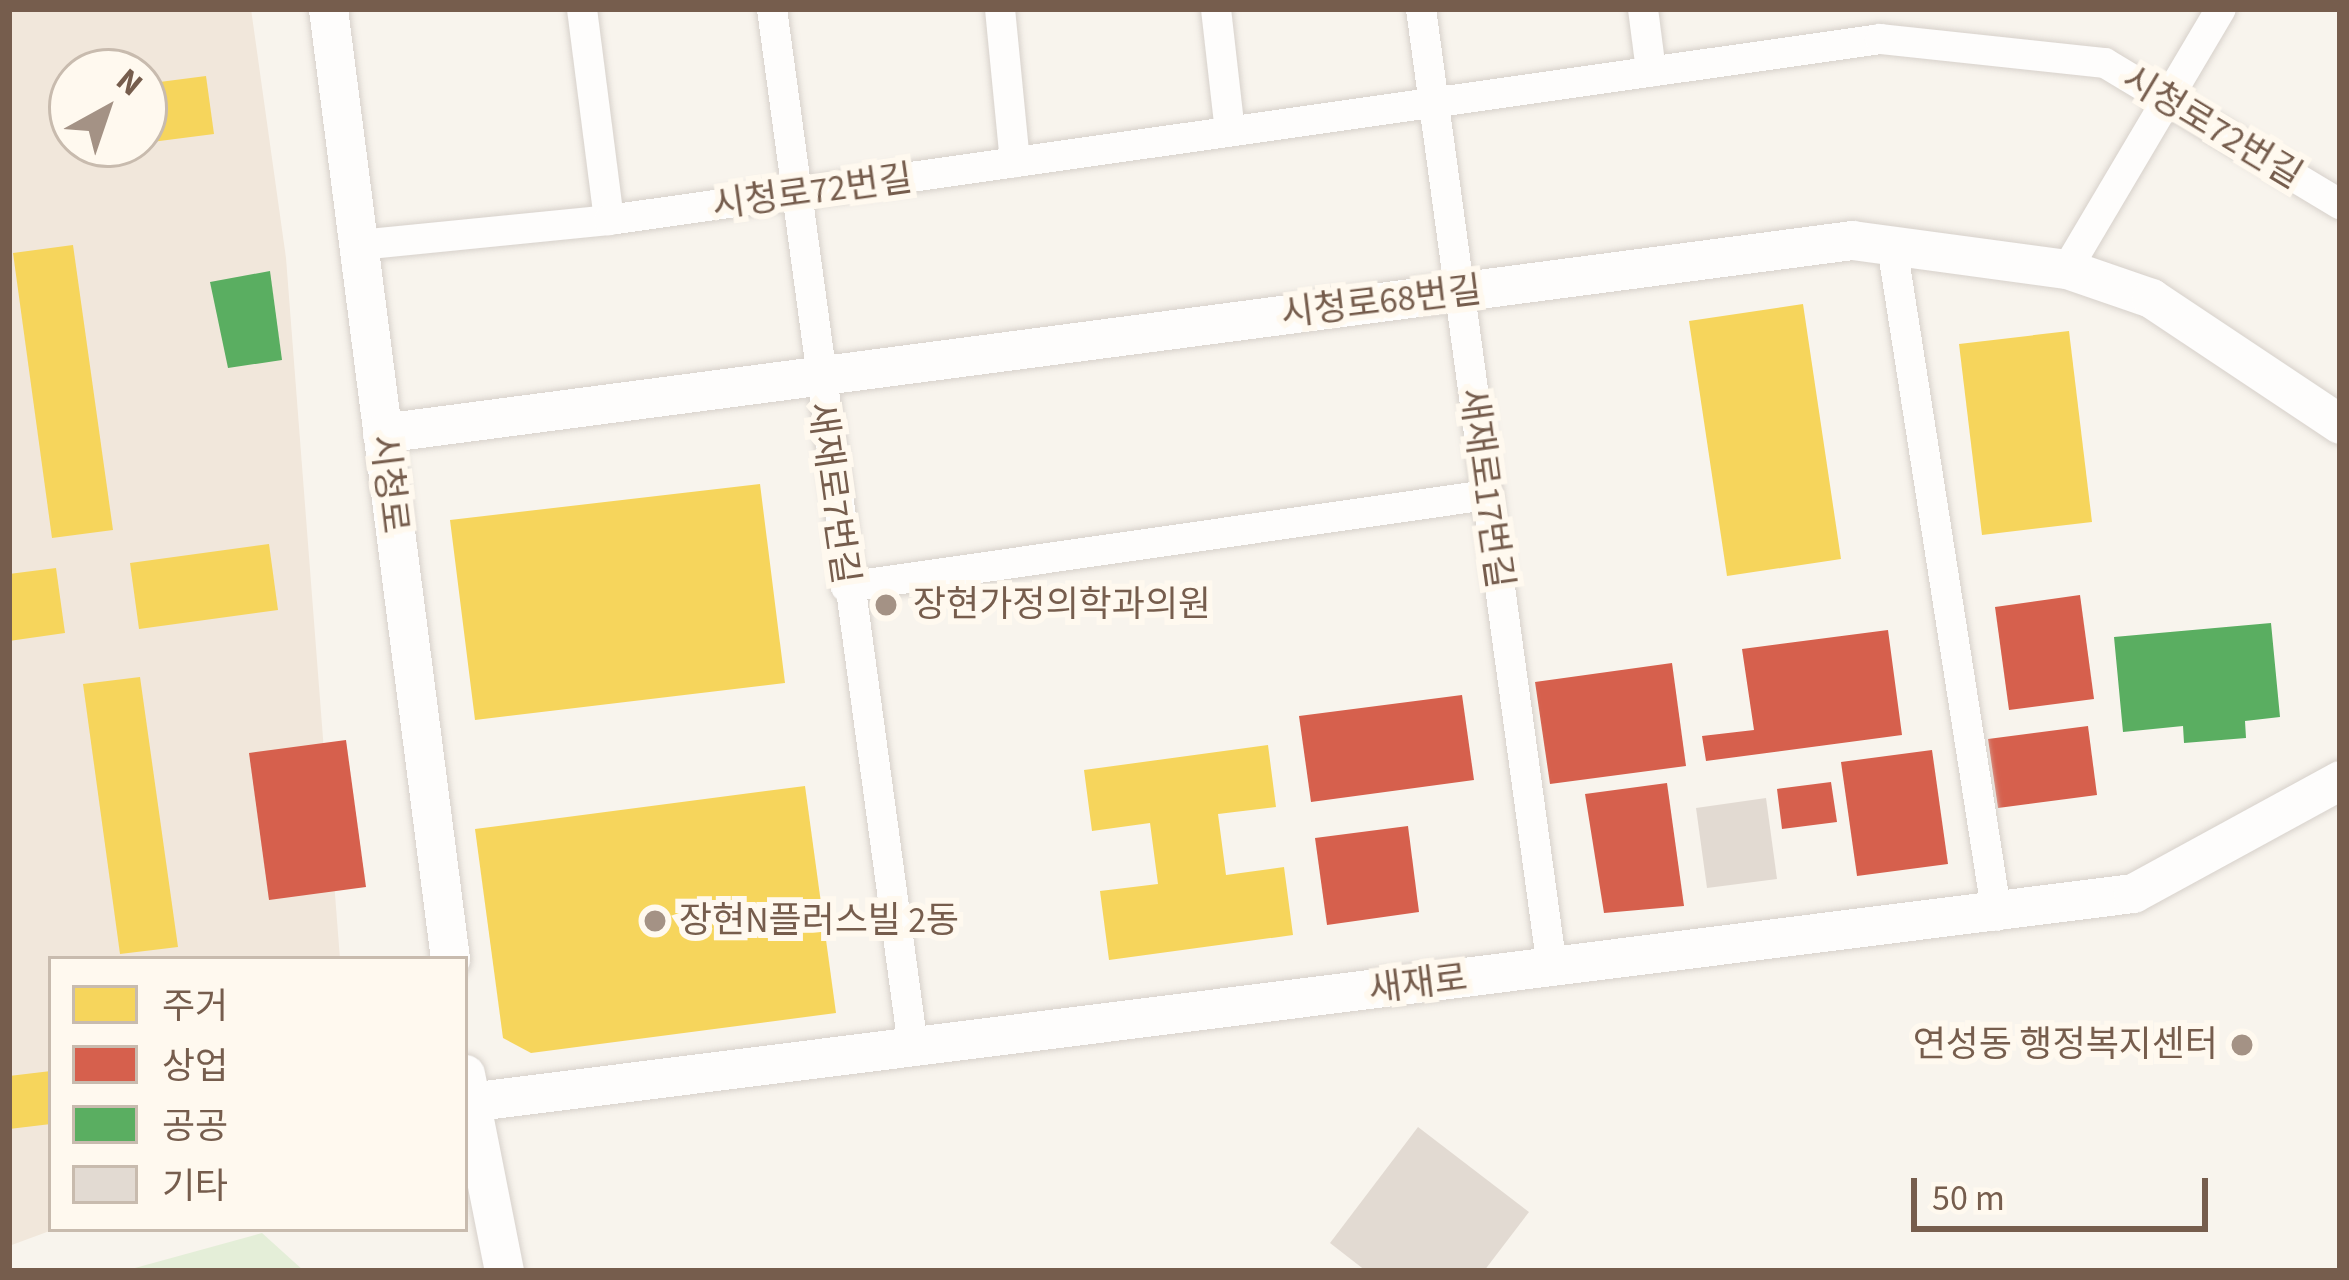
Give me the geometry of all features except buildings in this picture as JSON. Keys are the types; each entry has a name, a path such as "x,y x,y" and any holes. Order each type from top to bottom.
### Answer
{"street":[{"name":"시청로","path":"328,9 450,956"},
{"path":"582,9 609,220"},
{"name":"새재로7번길","path":"772,9 816,376 913,1047"},
{"path":"1000,9 1015,162"},
{"path":"1216,9 1230,131"},
{"name":"새재로17번길","path":"1421,9 1552,968"},
{"path":"1643,9 1651,71"},
{"path":"1862,9 1866,40"},
{"path":"2067,269 2162,96 2221,9"},
{"name":"시청로72번길","path":"358,245 609,220 796,195 1866,40 2105,63 2340,204"},
{"name":"시청로68번길","path":"382,433 1852,240 2067,269 2151,298 2340,424"},
{"path":"1892,246 1996,916"},
{"path":"846,586 1487,494"},
{"name":"새재로","path":"468,1088 913,1047 1996,916 2133,893 2340,780"},
{"path":"468,1093 504,1271"}],"shaded area":[{"path":"9,9 251,9 286,258 340,956 48,956 48,1232 9,1246"}],"green space":[{"path":"262,1233 304,1271 124,1271"}],"place":[{"name":"장현가정의학과의원","path":"886,605"},
{"name":"장현N플러스빌 2동","path":"655,921"},
{"name":"연성동 행정복지센터","path":"2242,1045"}]}
